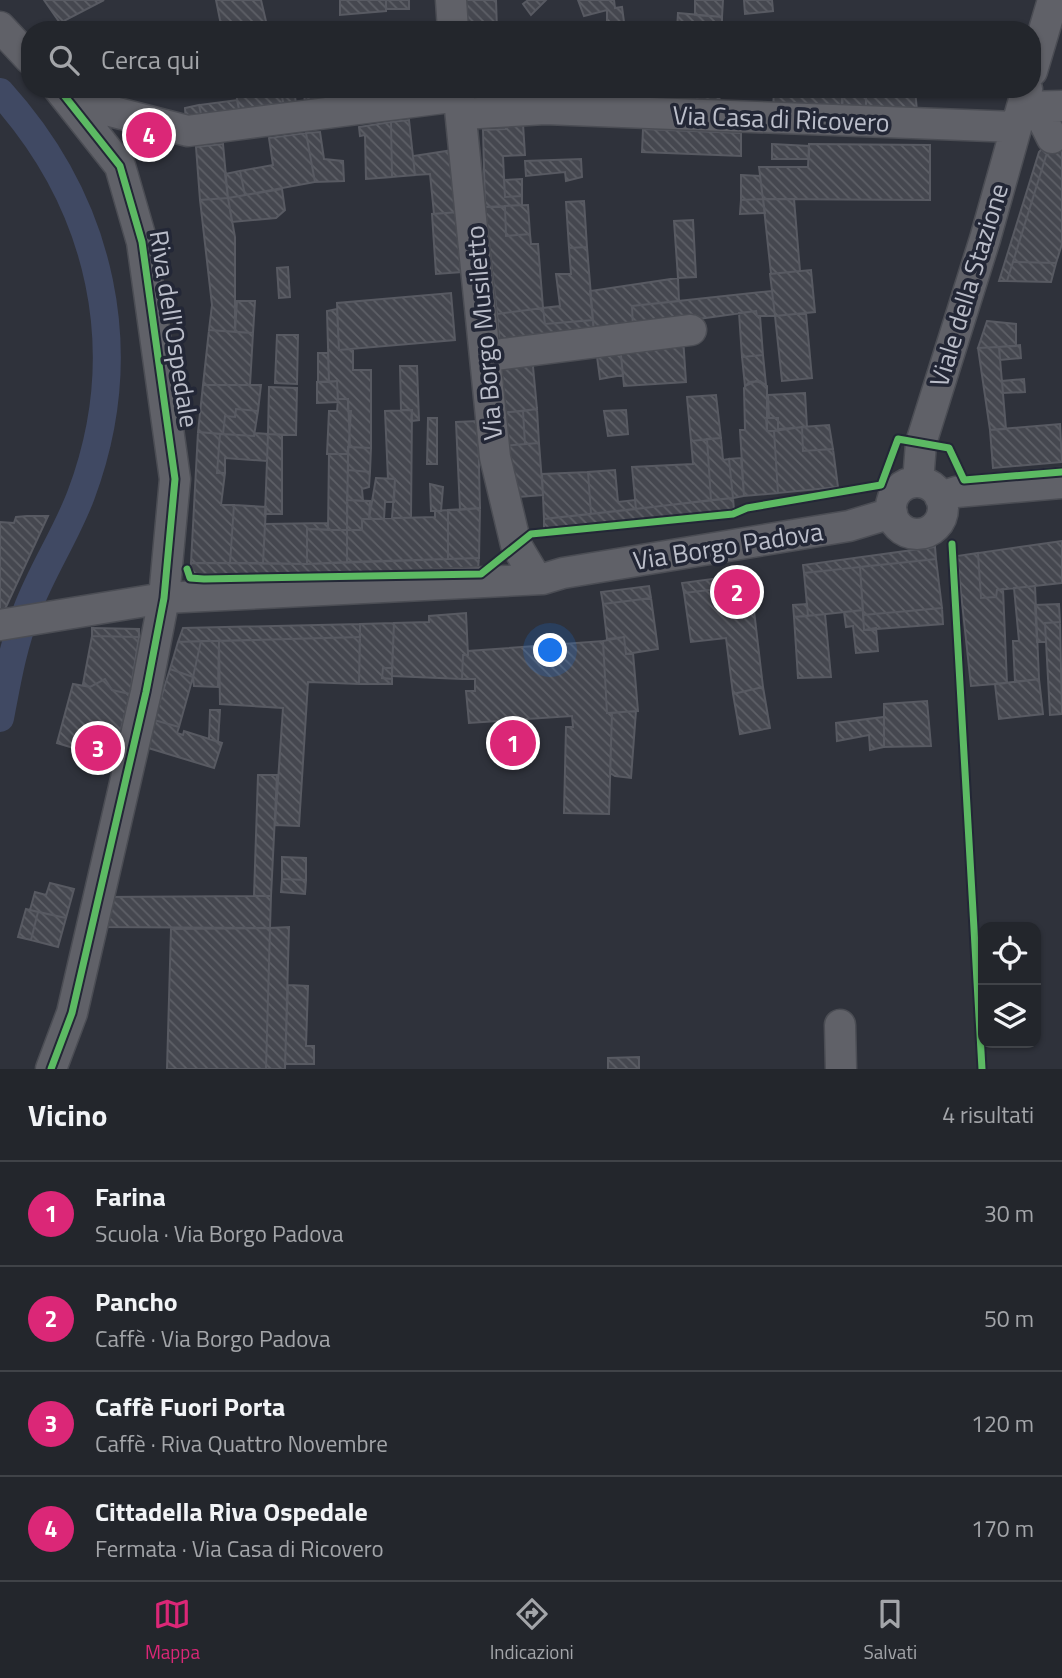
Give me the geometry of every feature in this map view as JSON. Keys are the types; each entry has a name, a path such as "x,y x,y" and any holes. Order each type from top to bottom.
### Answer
{"street":[{"path":"451,0 452,21"},
{"path":"1041,41 1053,0"},
{"path":"0,27 21,49"},
{"name":"Riva dell'Ospedale","path":"51,1069 72,1013 146,692 164,598 175,479 142,242 120,166 67,98"},
{"name":"Via Casa di Ricovero","path":"75,98 188,131 460,100 545,110 1035,108"},
{"name":"Via Borgo Musiletto","path":"460,100 495,457 516,545 531,570"},
{"path":"1035,108 1052,138"},
{"name":"Viale della Stazione","path":"929,489 921,443 985,239 1035,108"},
{"path":"487,356 691,330"},
{"path":"929,489 941,516 929,530 911,533 895,522 892,513 892,500 900,488 929,489 956,492 1062,483"},
{"name":"Via Borgo Padova","path":"0,625 164,598 543,579 563,573 849,526 892,513"},
{"name":"Via Borgo Padova","path":"476,582 491,576 531,570 563,573"},
{"path":"840,1025 841,1069"}],"building":[{"path":"44,0 104,0 64,21 59,21"},
{"path":"216,0 261,0 266,21 220,21"},
{"path":"340,0 386,0 386,11 340,15"},
{"path":"386,0 409,0 409,9 386,9"},
{"path":"459,0 496,0 497,21 460,21"},
{"path":"528,0 546,0 531,15 523,4"},
{"path":"578,0 614,0 615,8 622,7 624,21 607,21 607,10 584,16"},
{"path":"695,0 723,0 722,17 695,15"},
{"path":"744,0 772,0 773,11 745,14"},
{"path":"678,13 722,17 722,21 678,21"},
{"path":"237,98 282,98 286,114 241,119"},
{"path":"282,98 295,98 297,113 286,114"},
{"path":"304,98 338,98 339,107 306,111"},
{"path":"583,98 674,98 674,107 583,106"},
{"path":"674,98 720,98 719,108 674,107"},
{"path":"774,98 842,98 842,113 773,111"},
{"path":"843,98 866,98 866,115 842,113"},
{"path":"866,98 916,98 917,111 866,115"},
{"path":"237,100 241,119 203,123 199,105"},
{"path":"199,105 203,123 186,123 185,108"},
{"path":"409,120 415,175 392,177 391,122"},
{"path":"391,122 392,177 366,179 365,135 360,136 359,127"},
{"path":"506,124 523,124 525,155 503,156 505,197 522,196 522,205 485,207 483,130 506,129"},
{"path":"643,129 741,133 741,156 642,152"},
{"path":"320,132 324,159 343,161 344,181 315,182 306,133"},
{"path":"306,133 315,182 245,195 240,171 273,165 269,138"},
{"path":"1052,138 1062,141 1046,156 1007,281 999,281 1039,152"},
{"path":"1062,141 1062,244 1056,263 1013,262 1046,156"},
{"path":"223,144 228,198 200,200 196,147"},
{"path":"772,144 809,146 809,159 772,159"},
{"path":"809,144 930,145 930,200 763,199 759,167 808,167"},
{"path":"453,150 458,212 434,214 430,174 415,175 413,156"},
{"path":"581,159 582,177 566,181 565,172 526,176 525,161"},
{"path":"240,171 245,195 228,198 225,174"},
{"path":"741,175 760,176 763,199 741,200"},
{"path":"522,179 522,196 505,197 504,180"},
{"path":"282,189 285,210 276,218 232,222 228,198"},
{"path":"228,198 235,237 235,332 209,330 212,305 200,200"},
{"path":"763,199 765,213 740,214 741,200"},
{"path":"763,199 794,199 800,271 771,274"},
{"path":"584,201 587,247 569,248 566,202"},
{"path":"528,205 530,234 506,236 505,206"},
{"path":"505,206 506,236 530,234 531,244 538,244 543,308 497,314 485,207"},
{"path":"458,212 462,272 436,274 432,214"},
{"path":"693,220 696,277 678,278 674,221"},
{"path":"587,247 593,320 545,324 543,308 560,306 556,274 571,274 569,248"},
{"path":"1013,262 1056,263 1051,282 1007,281"},
{"path":"288,267 290,297 279,298 277,268"},
{"path":"811,270 815,312 775,316 770,274"},
{"path":"678,278 679,301 632,306 633,328 594,333 590,291"},
{"path":"772,291 775,316 757,316 756,311 633,328 632,306"},
{"path":"451,293 455,340 339,350 337,303"},
{"path":"237,301 255,301 253,333 235,332"},
{"path":"543,308 545,324 593,320 594,333 500,346 497,314"},
{"path":"337,309 339,350 353,349 353,370 371,370 371,448 350,447 348,399 338,399 337,381 329,382 327,311"},
{"path":"756,311 757,316 760,316 763,355 742,357 739,313"},
{"path":"806,313 812,378 782,381 775,316"},
{"path":"987,321 1016,324 1016,346 978,348"},
{"path":"209,330 253,333 250,385 203,385"},
{"path":"277,335 298,335 297,384 275,383"},
{"path":"683,337 686,382 624,386 620,346"},
{"path":"1020,345 1021,358 1000,360 999,347"},
{"path":"620,346 623,375 600,379 596,349"},
{"path":"999,347 1006,429 990,430 978,348"},
{"path":"318,353 328,353 329,382 318,382"},
{"path":"763,355 766,385 756,381 745,386 742,357"},
{"path":"532,356 537,409 500,413 497,361"},
{"path":"400,366 417,366 419,420 411,421 412,410 401,410"},
{"path":"1024,379 1025,392 1003,393 1002,381"},
{"path":"337,381 338,402 317,403 317,382"},
{"path":"760,381 767,386 767,431 774,431 778,493 744,496 740,430 745,430 744,388 749,382"},
{"path":"203,385 261,385 258,411 236,409 235,417 225,416 223,434 198,432"},
{"path":"269,387 297,388 296,435 268,434"},
{"path":"805,393 807,427 778,429 778,418 769,418 768,395"},
{"path":"716,395 721,438 691,441 687,397"},
{"path":"338,399 348,399 348,411 351,411 348,454 327,454 329,411 337,411"},
{"path":"236,409 258,411 254,436 223,434 225,416 235,417"},
{"path":"537,409 539,443 525,444 523,411"},
{"path":"412,410 411,518 392,518 395,479 388,479 385,411"},
{"path":"626,410 628,434 608,436 604,411"},
{"path":"523,411 525,444 502,446 500,413"},
{"path":"428,418 437,418 437,464 427,464"},
{"path":"766,418 778,418 778,431 767,431"},
{"path":"478,421 480,508 460,510 456,422"},
{"path":"1060,424 1062,462 993,468 990,430"},
{"path":"829,425 833,449 803,451 802,427"},
{"path":"802,427 803,451 833,449 838,487 778,493 774,431"},
{"path":"198,432 220,434 217,473 225,473 221,505 234,505 230,563 191,563"},
{"path":"255,433 268,434 267,461 225,458 225,473 217,473 220,434 254,436"},
{"path":"268,434 282,435 282,514 265,514"},
{"path":"721,438 723,460 729,459 733,498 711,500 707,439"},
{"path":"707,439 711,500 636,509 632,467 693,464 691,441"},
{"path":"539,443 543,495 506,498 502,446"},
{"path":"348,447 371,448 370,472 348,470"},
{"path":"329,454 348,454 347,530 328,530"},
{"path":"741,458 744,496 733,498 729,459"},
{"path":"348,470 370,472 369,487 362,489 363,501 347,500"},
{"path":"615,470 618,502 635,500 636,509 591,514 588,472"},
{"path":"588,472 591,514 544,519 542,474"},
{"path":"376,478 395,479 394,502 385,502 384,519 369,519"},
{"path":"430,484 443,487 441,511 431,511"},
{"path":"733,498 734,510 544,531 544,519"},
{"path":"347,500 370,501 369,519 362,519 362,530 347,530"},
{"path":"234,505 266,507 263,563 230,563"},
{"path":"480,508 479,558 448,559 448,510"},
{"path":"448,510 448,559 347,562 347,530 362,530 362,519 435,517 435,511"},
{"path":"48,516 0,620 0,522 14,523 16,517"},
{"path":"328,523 328,530 307,529 307,564 263,563 265,524"},
{"path":"307,529 347,530 347,562 307,564"},
{"path":"1062,541 1062,583 997,590 996,597 981,598 978,553"},
{"path":"935,547 936,559 804,573 803,565"},
{"path":"978,553 981,598 996,597 997,590 1003,589 1007,683 971,686 957,556"},
{"path":"479,558 478,569 347,575 190,574 191,563 307,564"},
{"path":"936,559 942,608 863,615 860,567"},
{"path":"860,567 863,610 808,616 804,573"},
{"path":"749,574 751,585 684,593 682,583"},
{"path":"751,585 763,687 733,694 726,638 691,642 684,593"},
{"path":"649,586 651,598 603,604 601,592"},
{"path":"1035,586 1039,679 1015,682 1013,641 1019,641 1014,588"},
{"path":"651,598 658,649 626,654 624,637 607,639 603,604"},
{"path":"807,604 808,616 794,617 793,605"},
{"path":"1059,604 1060,622 1045,623 1046,642 1037,642 1035,605"},
{"path":"942,608 943,624 864,630 863,615"},
{"path":"863,610 864,630 876,628 878,651 856,653 853,626 846,627 844,612"},
{"path":"466,613 468,655 463,655 462,679 392,676 394,623 429,622 429,616"},
{"path":"825,614 831,677 798,678 794,617"},
{"path":"1060,622 1062,714 1050,715 1045,623"},
{"path":"394,623 392,668 383,668 382,678 392,679 392,684 359,684 360,624"},
{"path":"360,624 360,637 178,642 183,628"},
{"path":"92,628 139,629 139,637 92,636"},
{"path":"92,636 139,637 130,694 112,690 105,679 90,687 83,684"},
{"path":"360,637 359,684 308,682 299,826 275,825 283,708 220,704 219,641"},
{"path":"624,637 626,654 633,653 638,711 607,713 603,641"},
{"path":"201,641 193,677 170,669 178,642"},
{"path":"201,641 219,641 218,687 194,686 193,677"},
{"path":"603,641 607,713 612,713 609,814 564,813 566,727 573,727 572,716 469,723 466,691 475,691 475,679 462,679 463,655 468,655 468,651"},
{"path":"383,668 392,668 392,679 382,678"},
{"path":"170,669 193,677 179,727 154,720"},
{"path":"105,679 112,690 130,694 113,760 57,743 73,684 90,687"},
{"path":"1039,679 1043,714 999,719 995,684"},
{"path":"763,687 770,728 740,734 733,694"},
{"path":"927,701 931,746 884,747 884,704"},
{"path":"210,710 220,710 218,742 209,739"},
{"path":"636,711 631,778 615,776 610,773 612,713"},
{"path":"884,717 884,747 870,750 869,735 837,741 836,723"},
{"path":"154,720 179,727 177,733 183,735 184,731 222,743 214,768 145,747"},
{"path":"258,775 277,775 271,896 254,896"},
{"path":"282,857 306,858 306,880 282,879"},
{"path":"282,879 306,880 305,894 281,892"},
{"path":"50,883 74,889 66,918 30,910 35,892 46,895"},
{"path":"271,896 270,928 102,927 103,897"},
{"path":"26,909 38,912 31,940 18,937"},
{"path":"38,912 66,918 58,947 31,940"},
{"path":"289,927 285,1069 266,1069 270,928"},
{"path":"270,928 266,1069 167,1069 171,929"},
{"path":"288,985 308,986 306,1046 314,1046 314,1064 285,1064"},
{"path":"639,1057 639,1069 608,1069 608,1058"}],"waterway":[{"path":"0,92 35,136 63,182 85,231 99,282 106,334 105,387 97,441 75,510 22,623 0,718"}],"cycle path":[{"path":"51,1069 72,1013 146,692 164,598 175,479 142,242 120,166 66,98"},
{"path":"187,569 190,578 204,579 481,574 531,534 733,514 747,508 881,485 898,439 949,448 964,480 1062,472"},
{"path":"952,544 982,1069"}],"place":[{"name":"Cittadella Riva Ospedale","path":"149,135"},
{"name":"Pancho","path":"737,592"},
{"name":"Farina","path":"513,743"},
{"name":"Caffè Fuori Porta","path":"98,748"}]}
